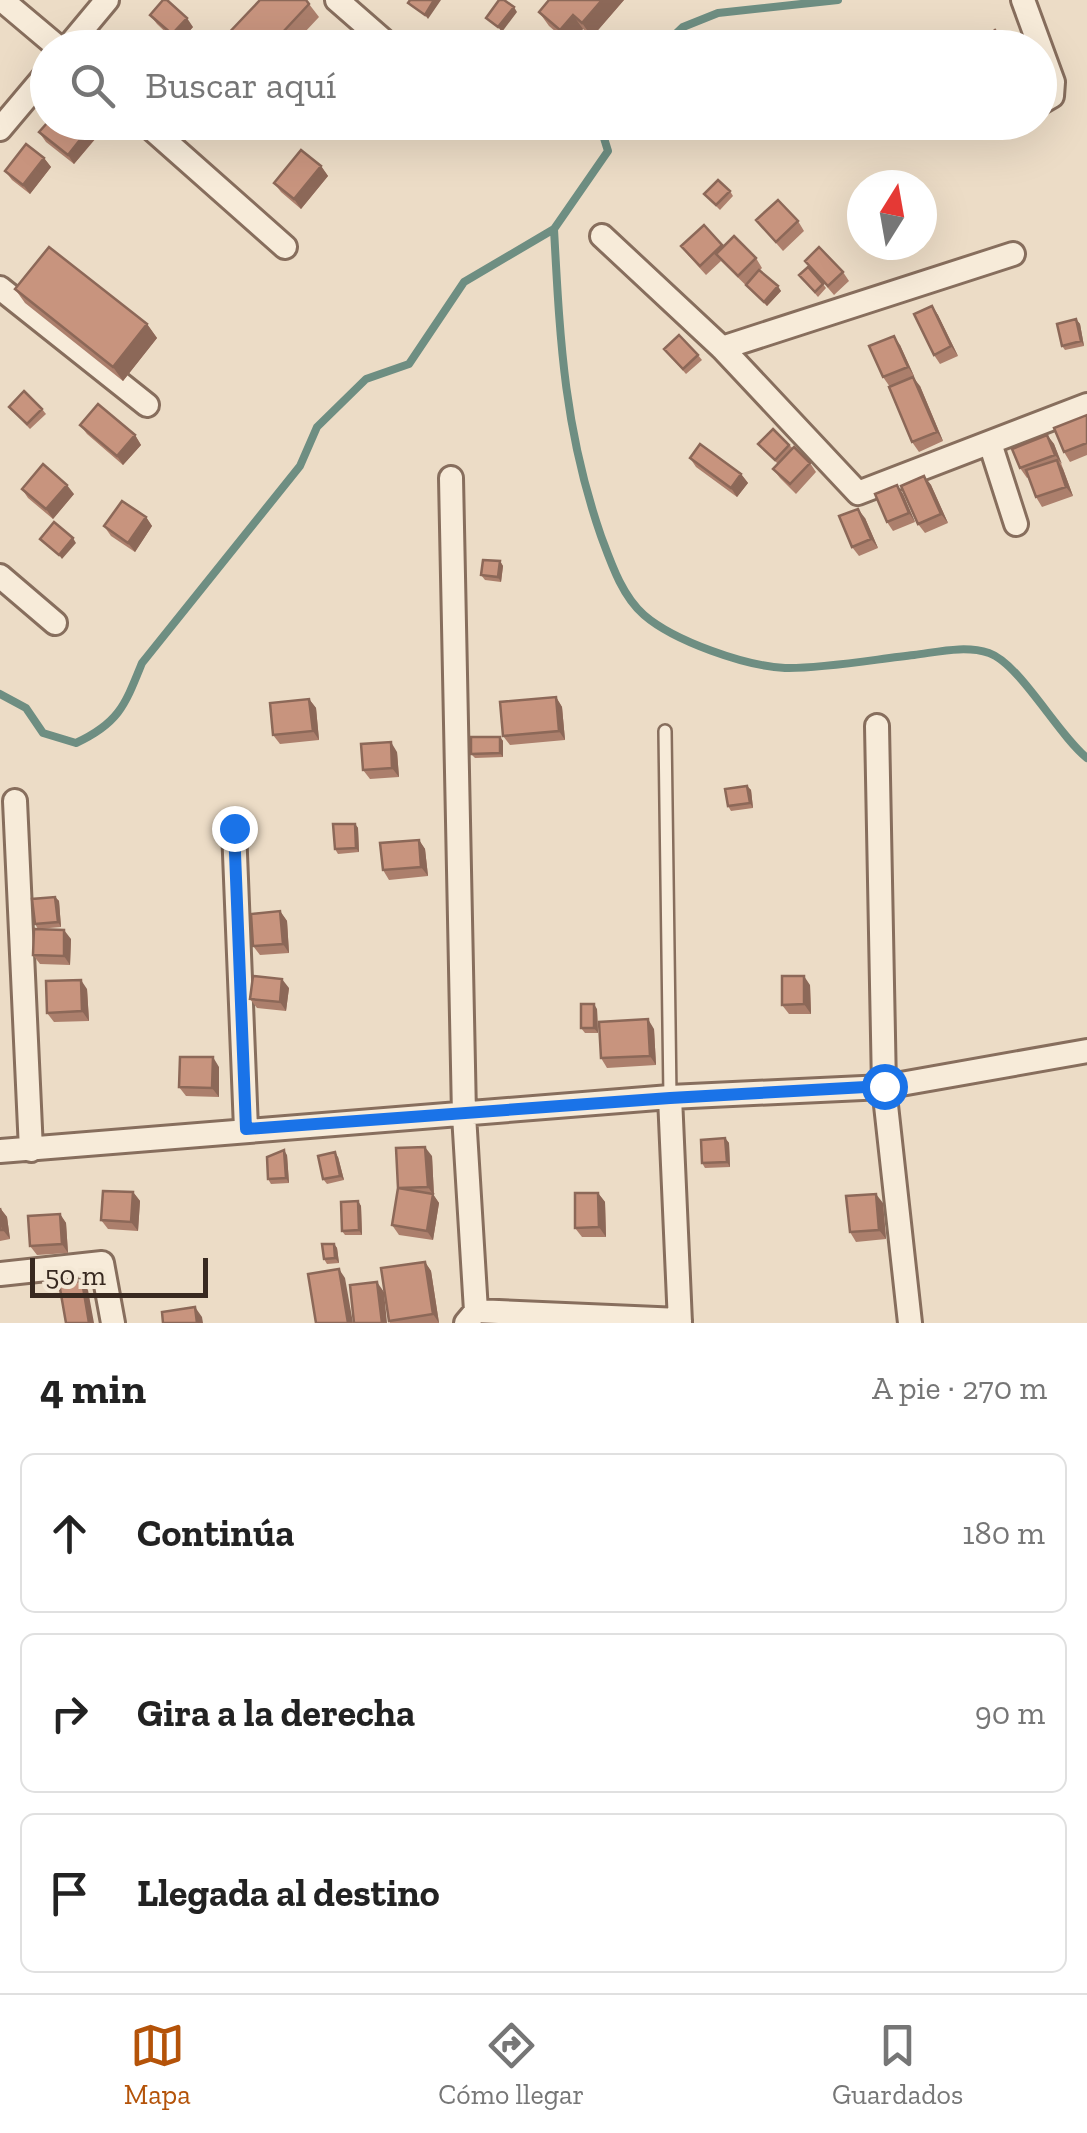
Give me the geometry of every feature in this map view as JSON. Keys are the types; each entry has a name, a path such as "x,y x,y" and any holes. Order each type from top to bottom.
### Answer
{"street":[{"path":"2,0 38,30"},
{"path":"83,30 107,0"},
{"path":"337,0 371,30"},
{"path":"1023,0 1034,30"},
{"path":"0,129 30,93"},
{"path":"164,140 285,247"},
{"path":"602,236 722,348 858,493 1087,405"},
{"path":"722,348 1012,254"},
{"path":"0,288 147,405"},
{"path":"990,443 1016,524"},
{"path":"450,478 471,1317 680,1322 670,1098"},
{"path":"0,576 54,623"},
{"path":"877,726 884,1086 910,1323"},
{"path":"15,802 31,1150"},
{"path":"234,828 246,1129"},
{"path":"0,1151 246,1129 884,1086 1087,1051"},
{"path":"0,1274 102,1263 113,1323"}],"lane":[{"path":"665,731 670,1098"}],"building":[{"path":"167,0 187,18 176,30 167,30 150,15"},
{"path":"260,0 306,0 309,4 285,30 232,30"},
{"path":"434,0 425,15 408,3"},
{"path":"499,0 514,7 498,27 486,18"},
{"path":"549,0 602,0 582,23 573,15 560,30 539,12"},
{"path":"49,140 80,140 68,155"},
{"path":"26,144 44,158 23,185 5,171"},
{"path":"301,150 321,166 294,199 274,183"},
{"path":"718,180 730,191 716,205 704,194"},
{"path":"778,200 798,221 776,242 756,220"},
{"path":"704,225 722,245 700,266 681,246"},
{"path":"734,236 756,258 738,276 716,254"},
{"path":"49,247 147,324 113,367 15,289"},
{"path":"819,247 843,272 828,286 805,261"},
{"path":"808,267 823,284 815,292 799,275"},
{"path":"759,270 778,286 764,302 746,285"},
{"path":"932,306 951,346 934,355 914,314"},
{"path":"1076,319 1081,341 1062,346 1057,324"},
{"path":"679,335 698,355 683,369 664,349"},
{"path":"894,336 908,367 883,377 869,346"},
{"path":"913,377 937,432 912,442 889,387"},
{"path":"24,391 42,409 27,424 9,407"},
{"path":"98,404 135,435 117,456 80,425"},
{"path":"1087,415 1087,443 1064,452 1054,428"},
{"path":"773,429 789,445 775,460 758,444"},
{"path":"1047,435 1055,455 1020,468 1012,449"},
{"path":"700,444 741,474 731,488 690,458"},
{"path":"794,447 810,463 790,484 773,469"},
{"path":"1057,460 1066,487 1036,497 1026,470"},
{"path":"43,464 67,485 46,509 22,489"},
{"path":"924,476 941,514 918,524 901,486"},
{"path":"897,485 909,513 887,522 875,494"},
{"path":"122,501 146,517 128,543 104,526"},
{"path":"858,509 871,539 852,547 839,516"},
{"path":"54,522 73,538 59,555 40,539"},
{"path":"483,560 500,561 498,577 481,575"},
{"path":"556,697 559,731 503,736 500,702"},
{"path":"309,699 313,731 273,735 270,703"},
{"path":"471,737 500,737 500,753 471,754"},
{"path":"391,742 392,768 363,770 361,744"},
{"path":"747,786 750,803 728,806 725,789"},
{"path":"333,824 355,824 356,848 335,849"},
{"path":"419,840 421,867 383,870 380,843"},
{"path":"55,897 58,922 35,924 32,899"},
{"path":"280,911 283,944 253,946 251,914"},
{"path":"34,929 64,930 64,956 33,955"},
{"path":"253,976 282,979 280,1002 250,999"},
{"path":"782,976 804,976 804,1004 782,1005"},
{"path":"81,980 82,1011 47,1013 46,981"},
{"path":"581,1004 594,1004 594,1028 581,1028"},
{"path":"648,1019 650,1056 601,1058 599,1022"},
{"path":"180,1057 213,1057 212,1088 179,1087"},
{"path":"725,1138 727,1162 702,1163 701,1140"},
{"path":"425,1147 428,1187 398,1188 396,1148"},
{"path":"284,1150 286,1178 268,1179 267,1157"},
{"path":"335,1152 340,1176 323,1179 318,1156"},
{"path":"398,1188 433,1194 427,1231 392,1225"},
{"path":"103,1191 133,1192 131,1222 101,1220"},
{"path":"575,1193 598,1193 599,1227 575,1228"},
{"path":"876,1194 879,1230 850,1232 846,1196"},
{"path":"358,1201 359,1230 342,1231 341,1202"},
{"path":"60,1214 62,1244 30,1246 28,1216"},
{"path":"322,1244 334,1244 335,1258 324,1259"},
{"path":"425,1262 433,1314 389,1321 381,1268"},
{"path":"339,1269 348,1323 316,1323 308,1274"},
{"path":"82,1281 89,1323 66,1323 59,1283"},
{"path":"377,1282 382,1323 354,1323 350,1285"},
{"path":"195,1307 197,1323 163,1323 162,1312"}],"waterway":[{"path":"680,30 718,13 838,0"},
{"path":"0,694 26,708 43,733 76,743 111,720 125,701 142,663 300,466 317,427 366,379 409,364 464,282 554,229 608,151 605,140"},
{"path":"554,229 562,347 579,458 613,568 623,589 644,615 691,643 731,657 785,668 951,650 989,653 1013,671 1087,758"}],"route":[{"path":"234,828 246,1129 884,1086"}]}
